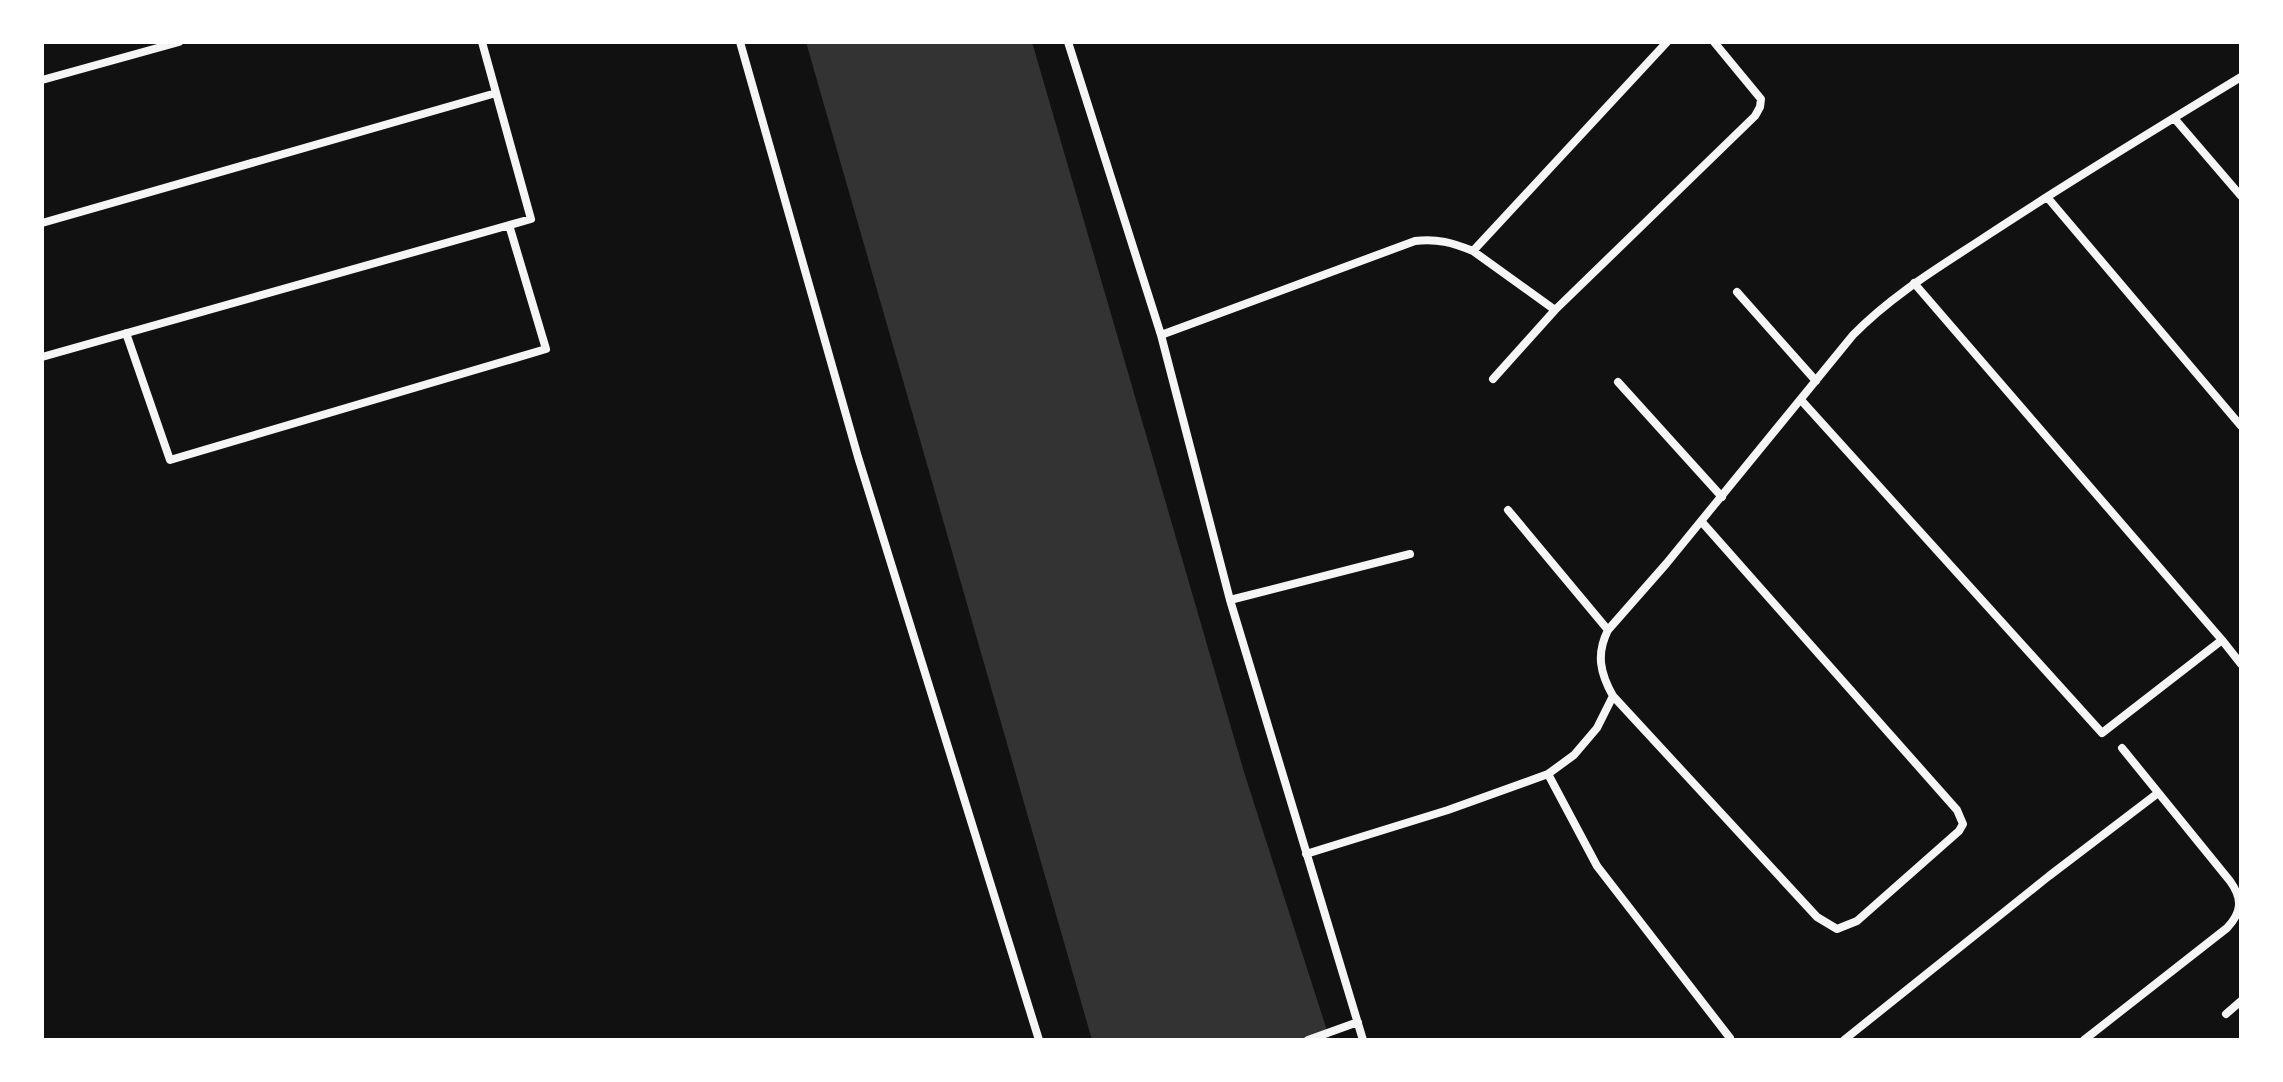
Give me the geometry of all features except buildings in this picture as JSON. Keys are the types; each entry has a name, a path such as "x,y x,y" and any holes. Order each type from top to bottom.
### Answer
{"street":[{"path":"42,80 179,42"},
{"path":"42,357 531,219 482,42"},
{"path":"740,42 858,457 1039,1040"},
{"path":"1068,42 1161,335 1230,600 1363,1040"},
{"path":"1473,251 1667,42"},
{"path":"1493,379 1555,310 1755,116 1761,99 1714,42"},
{"path":"1701,521 1957,810 1963,824 1959,831 1857,921 1837,929 1817,917 1613,696 1603,679 1599,661 1602,642 1608,630 1701,521 1722,497 1853,335 1875,313 1914,283 2047,197 2241,77"},
{"path":"42,223 496,93"},
{"path":"2174,118 2241,196"},
{"path":"2047,197 2241,426"},
{"path":"126,333 170,460 546,349 509,225"},
{"path":"1161,335 1415,241 1431,239 1452,242 1473,251 1555,310"},
{"path":"1914,283 2241,664"},
{"path":"1737,292 1816,381"},
{"path":"1618,382 1722,497"},
{"path":"1801,400 2102,733 2222,640"},
{"path":"1508,510 1608,630"},
{"path":"1230,600 1410,554"},
{"path":"1306,854 1448,810 1548,774 1574,755 1597,728 1613,696"},
{"path":"2084,1040 2237,917 2240,906 2238,893 2122,748"},
{"path":"1548,774 1597,866 1730,1038"},
{"path":"1844,1040 2158,793"},
{"path":"2226,1014 2241,1001"},
{"path":"1308,1040 1358,1022"}],"shaded area":[{"path":"806,42 1032,42 1244,772 1330,1040 1092,1040"}]}
